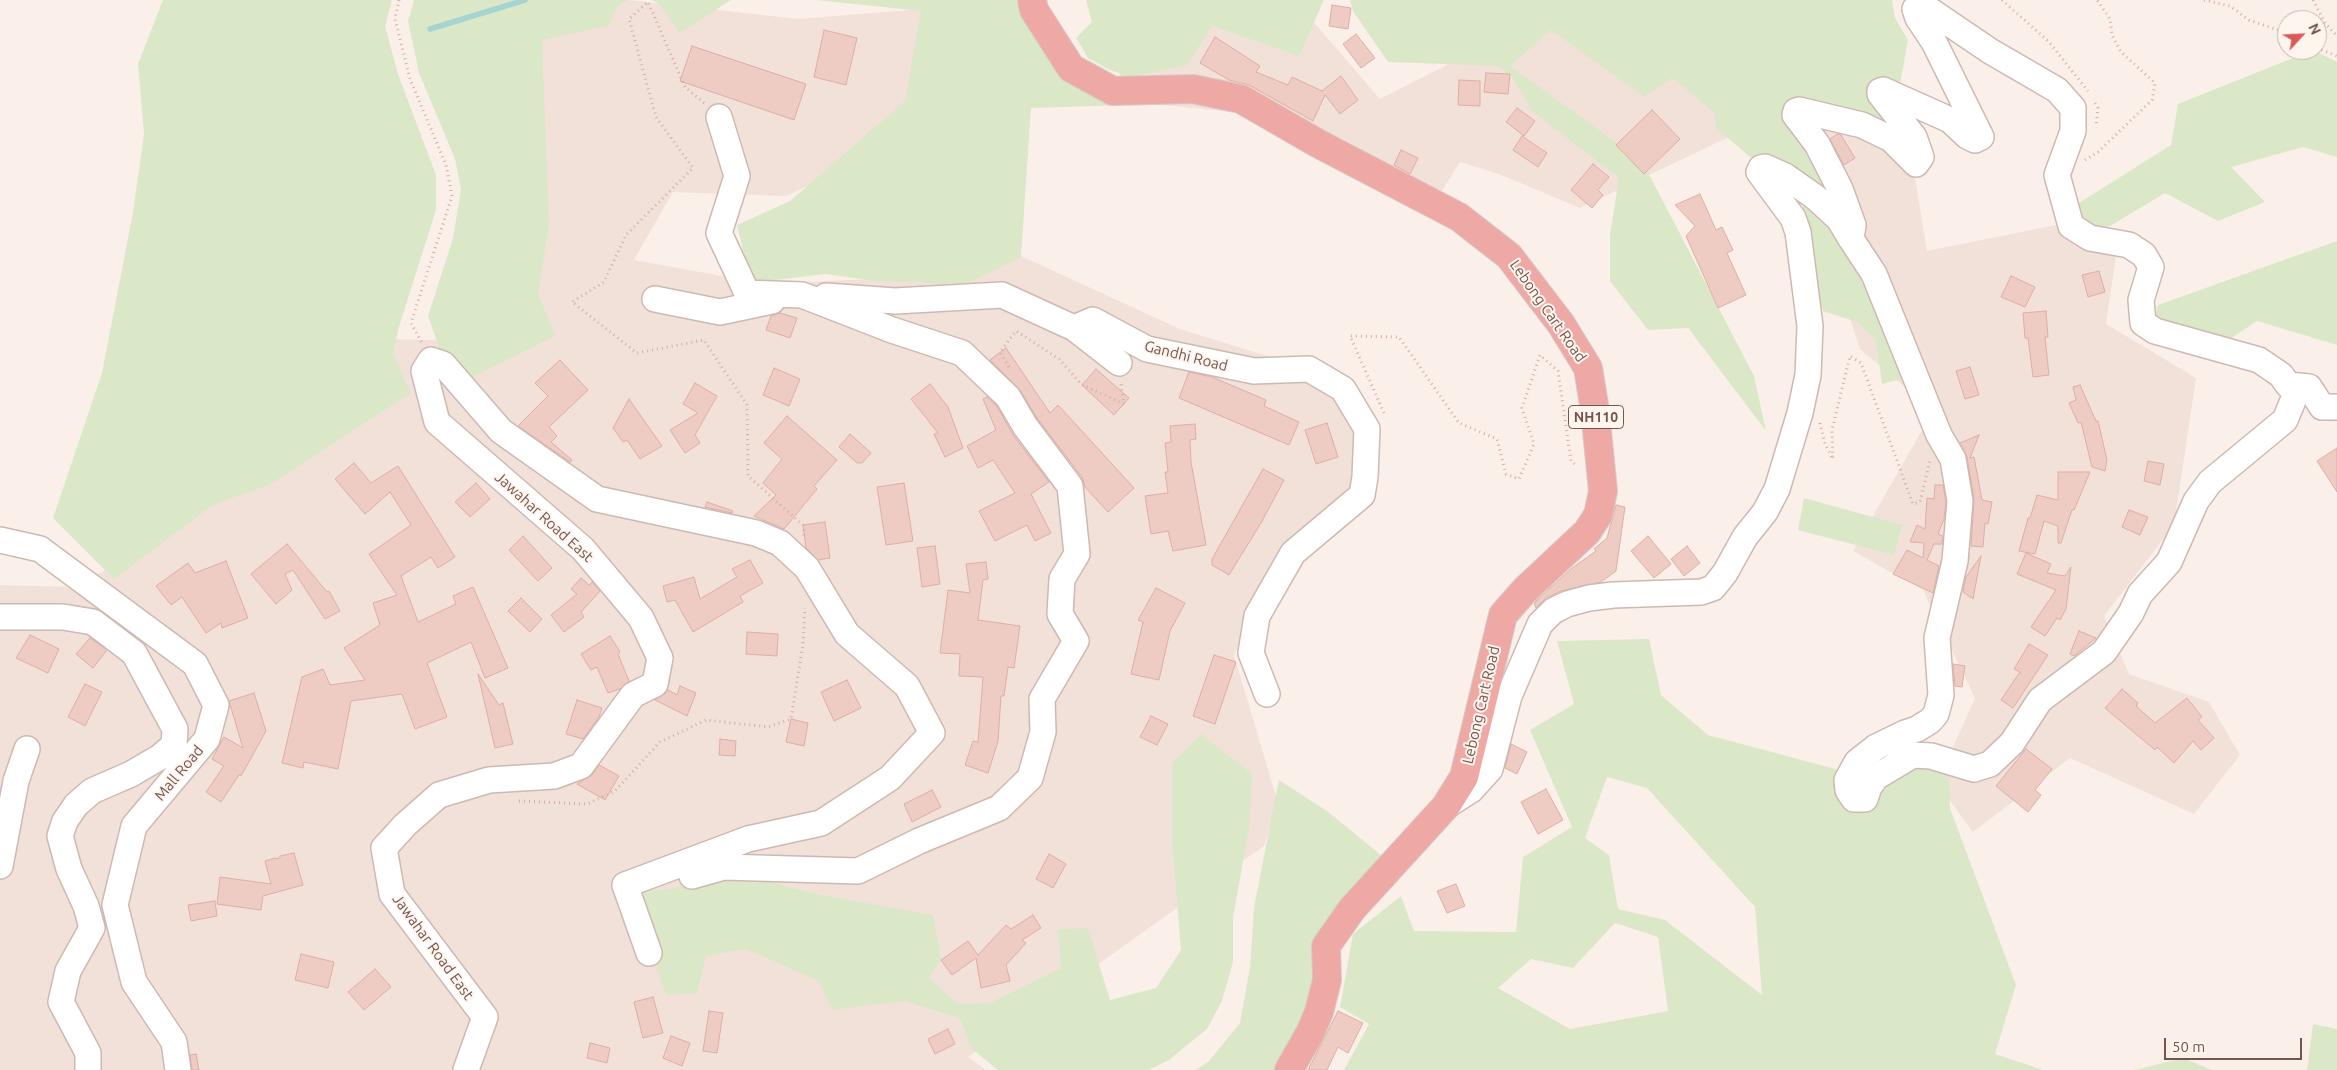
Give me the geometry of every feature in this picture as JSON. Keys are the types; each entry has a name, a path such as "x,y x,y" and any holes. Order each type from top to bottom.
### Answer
{"highway":[{"name":"Lebong Cart Road","path":"1032,0 1034,10 1071,68 1113,91 1193,89 1241,99 1319,144 1459,217 1509,256 1561,324 1588,368 1595,411 1603,491 1598,515 1587,532 1525,590 1503,615 1464,777 1446,806 1352,909 1326,946 1327,980 1319,1012 1310,1034 1289,1070"}],"street":[{"path":"1851,239 1853,225 1840,189 1817,144 1795,115 1796,111 1799,110 1862,125 1891,139 1916,164 1921,157 1914,137 1880,94 1880,91 1883,90 1950,120 1967,136 1975,140 1981,137 1934,42 1914,9 1925,7 1990,51 2057,90 2073,108 2073,131 2057,175 2071,226 2090,238 2129,245 2144,254 2151,267 2142,300 2143,323 2155,331 2259,360 2281,375 2288,384 2309,387 2322,407 2337,407"},
{"path":"719,117 737,176 719,233 747,294 895,300 1002,294 1074,328 1119,363"},
{"path":"1446,806 1471,790 1490,769 1509,696 1537,630 1553,611 1567,604 1605,596 1701,592 1713,588 1745,537 1765,512 1777,489 1802,405 1808,374 1810,326 1798,232 1793,218 1761,178 1759,172 1761,168 1765,167 1785,176 1839,219 1874,274 1939,435 1953,460 1960,501 1955,561 1937,638 1941,695 1936,714 1930,721 1918,729 1876,747 1857,762 1847,780 1848,790 1854,799 1865,799 1869,787 1876,777 1913,755 1932,756 1974,769 1990,764 2012,742 2040,700 2104,652 2131,612 2140,594 2169,562 2196,501 2210,482 2285,420 2299,386"},
{"path":"625,885 669,883 724,867 858,871 919,841 999,808 1030,778 1043,732 1042,699 1076,641 1060,614 1062,579 1077,554 1070,486 1025,426 1008,397 962,353 892,330 802,295 720,312 656,299"},
{"name":"Gandhi Road","path":"1074,328 1093,320 1147,349 1254,371 1309,370 1343,389 1367,429 1366,477 1362,495 1293,553 1257,616 1251,654 1267,694"},
{"path":"430,360 443,364 501,431 597,499 756,533 780,543 807,568 847,634 907,686 932,733 890,778 821,823 748,839 625,885"},
{"name":"Jawahar Road East","path":"430,360 424,371 437,422 583,549 642,618 660,658 655,684 634,695 581,766 554,776 488,780 439,795 405,824 384,848 392,894 485,1017 466,1070"},
{"name":"Mall Road","path":"0,540 40,550 195,664 216,705 207,739 134,826 115,905 134,982 174,1042 178,1070"},
{"path":"0,617 63,617 93,622 134,653 175,729 174,745 160,757 132,774 92,791 76,805 65,820 60,836 69,868 86,906 92,928 68,971 61,1002 88,1053 88,1070"},
{"path":"0,866 16,781 27,749"},
{"path":"625,885 649,953"}],"path":[{"path":"399,0 395,19 410,79 446,165 452,196 411,323 430,360"},
{"path":"2078,164 2098,152 2152,100 2155,83 2121,52 2112,35 2110,19 2098,0"},
{"path":"2204,0 2230,6 2249,20 2277,30"},
{"path":"2313,0 2325,22 2337,36"},
{"path":"719,117 685,87 648,2 629,19 656,117 693,168 626,235 604,282 572,302 638,353 704,340 747,405 748,476 803,525 807,568"},
{"path":"1382,422 1384,412 1350,336 1399,337 1459,423 1496,439 1506,474 1519,479 1534,444 1522,408 1540,355 1558,371 1571,461 1603,491"},
{"path":"1802,405 1814,414 1820,423 1825,444 1834,458 1832,430 1850,356 1861,364 1913,504 1920,502 1927,470 1939,435"},
{"path":"518,801 587,804 616,791 660,742 706,720 768,727 791,719 803,644 805,606"}],"shaded area":[{"path":"584,0 630,0 798,19 959,6 912,137 786,196 673,192 634,260 766,284 978,274 1021,256 1180,329 1348,381 1371,423 1357,494 1260,597 1234,655 1278,803 1264,846 968,1057 986,1070 0,1070 0,585 74,587 161,540 247,336 475,341 463,84"},
{"path":"1796,0 1914,172 1927,251 2066,223 2116,256 2106,324 2196,378 2174,525 2104,616 2129,674 2209,702 2240,755 2194,814 2070,758 1973,832 1937,783 1975,698 1923,590 1853,551 1933,411 1860,349 1832,265 1794,182 1729,137 1580,208 1499,174 1460,162 1431,208 1242,113 1124,101 1115,49 1193,21 1300,6 1380,99 1474,51 1552,4"}],"green space":[{"path":"163,0 392,0 385,26 398,74 436,175 436,210 399,327 393,354 411,393 269,485 214,504 114,579 53,518 102,373 133,212 144,134 138,64"},
{"path":"414,0 628,0 618,6 608,26 542,40 549,225 538,293 555,336 466,380 439,347 428,316 453,238 461,189 455,159 419,73 408,21"},
{"path":"651,0 731,0 680,33 658,3"},
{"path":"816,0 1023,0 1046,54 1071,84 1128,105 1031,108 1021,257 966,284 875,281 825,274 751,283 737,225 790,201 905,101 921,11"},
{"path":"1086,0 1324,0 1299,56 1212,26 1187,65 1131,77 1110,70 1088,58 1076,38 1092,22"},
{"path":"1350,0 1892,0 1895,18 1908,40 1899,90 1909,138 1788,104 1839,206 1769,160 1750,157 1716,128 1714,112 1672,78 1644,97 1551,30 1510,66 1631,153 1651,178 1754,376 1766,431 1688,328 1648,330 1610,281 1610,235 1619,178 1532,111 1513,78 1498,66 1388,62 1353,11"},
{"path":"2327,57 2337,62 2337,157 2303,147 2231,167 2265,202 2218,221 2165,193 2110,226 2093,231 2071,208 2171,145 2178,104 2288,60 2327,60"},
{"path":"1814,201 1836,222 1910,377 1882,384 1876,341 1857,322 1823,311 1796,211"},
{"path":"2337,241 2337,345 2257,321 2227,341 2155,318 2158,305"},
{"path":"1804,498 1902,525 1894,555 1798,530"},
{"path":"1649,639 1661,695 1708,735 1843,771 1911,760 1949,768 1950,808 2016,985 1995,1054 2043,1070 1344,1070 1369,1024 1340,1007 1353,934 1401,896 1414,931 1516,932 1523,857 1572,827 1530,730 1574,704 1557,641","holes":["1607,777 1647,788 1755,907 1762,995 1665,920 1618,909 1609,855 1585,838","1615,923 1658,937 1668,1011 1570,1029 1498,988 1531,959 1573,968"]},
{"path":"1201,734 1252,774 1250,822 1233,918 1233,962 1222,1001 1207,1029 1169,1060 1149,1070 998,1070 972,1049 960,1018 904,1001 832,1010 819,981 746,949 706,956 697,993 666,995 632,892 672,889 726,871 821,895 933,915 941,960 929,978 958,1004 990,1003 1061,968 1058,929 1088,928 1110,1000 1156,988 1181,950 1172,839 1172,763"},
{"path":"1279,780 1327,811 1387,860 1320,983 1284,1070 1196,1070 1209,1061 1240,1023 1250,967 1254,907"},
{"path":"2313,1024 2337,1029 2337,1070 2307,1070"},
{"path":"2183,1058 2212,1070 2134,1070 2139,1069"}],"building":[{"path":"1332,5 1351,8 1348,29 1329,26"},
{"path":"824,30 857,38 846,85 814,77"},
{"path":"1356,34 1375,58 1361,68 1343,44"},
{"path":"1215,37 1260,66 1256,72 1288,85 1292,77 1322,91 1341,76 1358,100 1340,114 1325,95 1313,121 1249,85 1229,80 1200,63"},
{"path":"692,46 806,84 794,120 680,81"},
{"path":"1486,73 1510,74 1508,94 1484,92"},
{"path":"1459,80 1480,81 1480,106 1458,105"},
{"path":"1517,108 1535,121 1524,136 1506,122"},
{"path":"1652,110 1680,139 1644,174 1616,145"},
{"path":"1838,134 1841,135 1855,158 1844,165 1830,139"},
{"path":"1522,136 1547,153 1538,167 1513,150"},
{"path":"1401,150 1418,158 1410,174 1394,165"},
{"path":"1593,164 1609,177 1598,190 1603,195 1592,208 1571,190"},
{"path":"1700,194 1716,230 1722,227 1733,250 1727,253 1746,295 1718,308 1686,236 1695,226 1675,205"},
{"path":"2099,271 2105,292 2088,297 2082,275"},
{"path":"2011,276 2035,287 2025,307 2001,297"},
{"path":"2046,311 2048,337 2045,337 2049,375 2033,377 2028,338 2025,338 2023,313"},
{"path":"780,313 797,318 790,338 766,330 771,316"},
{"path":"1006,348 1050,413 1058,405 1134,488 1108,512 1085,487 1082,477 1037,418 1020,390 990,360"},
{"path":"560,360 588,390 549,427 557,436 551,442 572,460 570,462 518,426 548,396 535,383"},
{"path":"1970,367 1979,395 1965,399 1956,371"},
{"path":"774,368 800,379 789,406 763,395"},
{"path":"1096,369 1129,398 1114,415 1082,385"},
{"path":"1189,372 1212,377 1266,400 1264,406 1299,422 1289,445 1179,398"},
{"path":"695,383 717,396 695,435 700,443 685,453 670,430 698,413 683,404"},
{"path":"930,384 948,407 963,448 945,457 934,434 938,433 911,399"},
{"path":"2080,385 2096,421 2098,421 2107,460 2105,471 2092,467 2081,422 2078,423 2069,403 2076,400 2073,387"},
{"path":"987,397 997,406 1013,435 1049,482 1031,494 1051,533 1035,541 1027,525 995,541 979,511 1015,493 993,460 978,468 967,446 996,430 983,399"},
{"path":"629,399 662,446 640,459 627,440 623,442 613,428"},
{"path":"787,416 837,460 814,486 817,489 784,529 754,516 776,495 763,483 782,459 764,443"},
{"path":"1327,423 1338,457 1316,464 1305,430"},
{"path":"1195,424 1196,439 1190,440 1191,462 1206,545 1173,551 1168,531 1151,534 1145,496 1168,493 1165,472 1168,472 1165,443 1171,442 1170,426"},
{"path":"850,434 871,453 862,463 857,463 839,447"},
{"path":"1979,435 1970,458 1974,457 1982,500 1992,502 1988,524 1985,523 1983,547 1971,546 1974,499 1967,457 1960,443"},
{"path":"2337,448 2337,492 2317,461"},
{"path":"2148,461 2164,464 2160,485 2144,481"},
{"path":"354,463 371,483 398,466 455,557 438,568 431,557 401,576 418,622 456,604 453,596 473,587 508,668 485,678 471,642 427,663 447,717 415,729 402,694 351,701 338,769 304,762 303,768 282,763 302,677 323,669 330,685 365,680 344,648 380,625 373,603 397,595 369,554 411,525 390,492 365,514 335,479"},
{"path":"1263,469 1284,480 1261,523 1229,575 1212,565 1212,559"},
{"path":"2058,472 2090,472 2074,510 2072,510 2061,543 2058,543 2058,526 2044,521 2035,554 2019,551 2028,518 2030,518 2037,495 2058,500"},
{"path":"476,483 490,499 470,517 455,502"},
{"path":"904,483 913,541 886,545 877,487"},
{"path":"1935,485 1943,485 1946,502 1944,519 1938,534 1943,536 1942,544 1934,544 1927,560 1939,566 1933,593 1893,574 1907,550 1923,558 1924,543 1910,542 1917,525 1925,529 1927,498 1934,499"},
{"path":"707,502 733,511 732,513 705,507"},
{"path":"1616,505 1625,507 1616,571 1601,582 1561,591 1546,598 1536,608 1534,604 1536,601 1572,568 1596,551 1594,549 1607,538"},
{"path":"2129,510 2148,517 2140,535 2122,527"},
{"path":"825,522 830,558 818,560 806,548 803,525"},
{"path":"523,536 552,568 538,581 509,550"},
{"path":"1648,536 1671,564 1654,578 1631,551"},
{"path":"287,544 327,592 329,591 340,611 325,619 293,570 285,574 292,590 276,604 251,574"},
{"path":"935,546 940,584 922,587 917,548"},
{"path":"1687,546 1700,563 1684,576 1671,559"},
{"path":"2026,553 2051,564 2047,573 2065,576 2071,567 2066,609 2060,620 2057,618 2045,636 2031,627 2056,590 2017,574"},
{"path":"1981,556 1973,599 1963,592 1966,577"},
{"path":"750,560 763,583 740,596 743,602 693,632 675,600 667,602 663,586 694,577 700,599 737,577 732,569"},
{"path":"226,561 248,618 222,628 221,623 206,633 182,597 171,605 156,586 188,563 195,573"},
{"path":"986,562 988,579 983,580 978,620 1020,626 1014,668 1008,667 1004,696 1001,696 998,741 988,773 965,765 973,741 978,742 983,677 959,676 960,654 940,653 948,590 970,593 966,564"},
{"path":"581,578 589,585 592,582 600,591 581,612 584,617 564,632 551,615 577,594 571,589"},
{"path":"1156,588 1185,603 1170,631 1159,680 1131,674 1143,622 1138,620"},
{"path":"521,598 542,619 530,632 508,611"},
{"path":"2079,631 2096,638 2074,656 2070,654"},
{"path":"747,632 778,634 777,656 746,654"},
{"path":"30,635 59,649 48,673 16,658"},
{"path":"610,636 620,652 618,654 629,681 620,689 608,693 597,667 591,670 581,654"},
{"path":"90,638 107,650 93,668 76,654"},
{"path":"2029,644 2048,655 2013,708 2001,700 2020,672 2014,669"},
{"path":"1214,655 1236,662 1215,724 1193,716"},
{"path":"1953,664 1965,666 1962,687 1955,686"},
{"path":"478,674 499,705 503,703 513,744 495,748"},
{"path":"847,680 861,708 834,721 821,692"},
{"path":"85,684 102,692 85,726 68,717"},
{"path":"680,686 696,693 687,716 655,700 668,690 677,695"},
{"path":"2122,689 2138,703 2136,706 2155,723 2187,698 2202,717 2198,720 2214,738 2201,750 2193,741 2174,763 2157,747 2155,750 2105,708"},
{"path":"254,693 266,731 241,776 239,775 221,802 206,792 224,766 212,759 224,737 243,748 229,701"},
{"path":"577,700 602,708 599,717 583,739 566,734"},
{"path":"1151,716 1168,724 1157,745 1140,737"},
{"path":"791,719 808,723 804,746 786,742"},
{"path":"720,739 736,741 735,756 719,755"},
{"path":"1511,744 1527,752 1517,774 1505,768"},
{"path":"2026,749 2052,769 2035,790 2041,795 2028,812 1996,786"},
{"path":"599,765 619,776 605,800 577,784 592,775"},
{"path":"1546,789 1563,820 1538,834 1521,802"},
{"path":"932,790 941,807 912,822 904,804"},
{"path":"294,853 303,885 263,896 261,910 217,904 220,877 271,884 265,861 278,859 280,856"},
{"path":"1049,854 1066,864 1053,888 1036,879"},
{"path":"1456,884 1465,906 1447,913 1437,891"},
{"path":"215,901 217,916 191,921 188,905"},
{"path":"1033,915 1041,928 1022,940 1026,943 1006,965 1010,981 981,988 976,958 952,975 941,960 968,941 978,955 1006,925 1011,929"},
{"path":"301,954 334,962 328,988 295,980"},
{"path":"375,969 391,987 364,1010 348,992"},
{"path":"653,997 663,1033 643,1038 634,1002"},
{"path":"709,1011 723,1013 717,1053 703,1051"},
{"path":"1338,1011 1363,1023 1348,1053 1338,1047 1327,1070 1308,1070"},
{"path":"948,1029 955,1044 935,1054 928,1039"},
{"path":"671,1036 690,1043 682,1066 663,1058"},
{"path":"590,1043 610,1048 607,1063 587,1058"},
{"path":"196,1054 199,1070 192,1070 190,1055"}],"waterway":[{"path":"430,29 525,0"}]}
